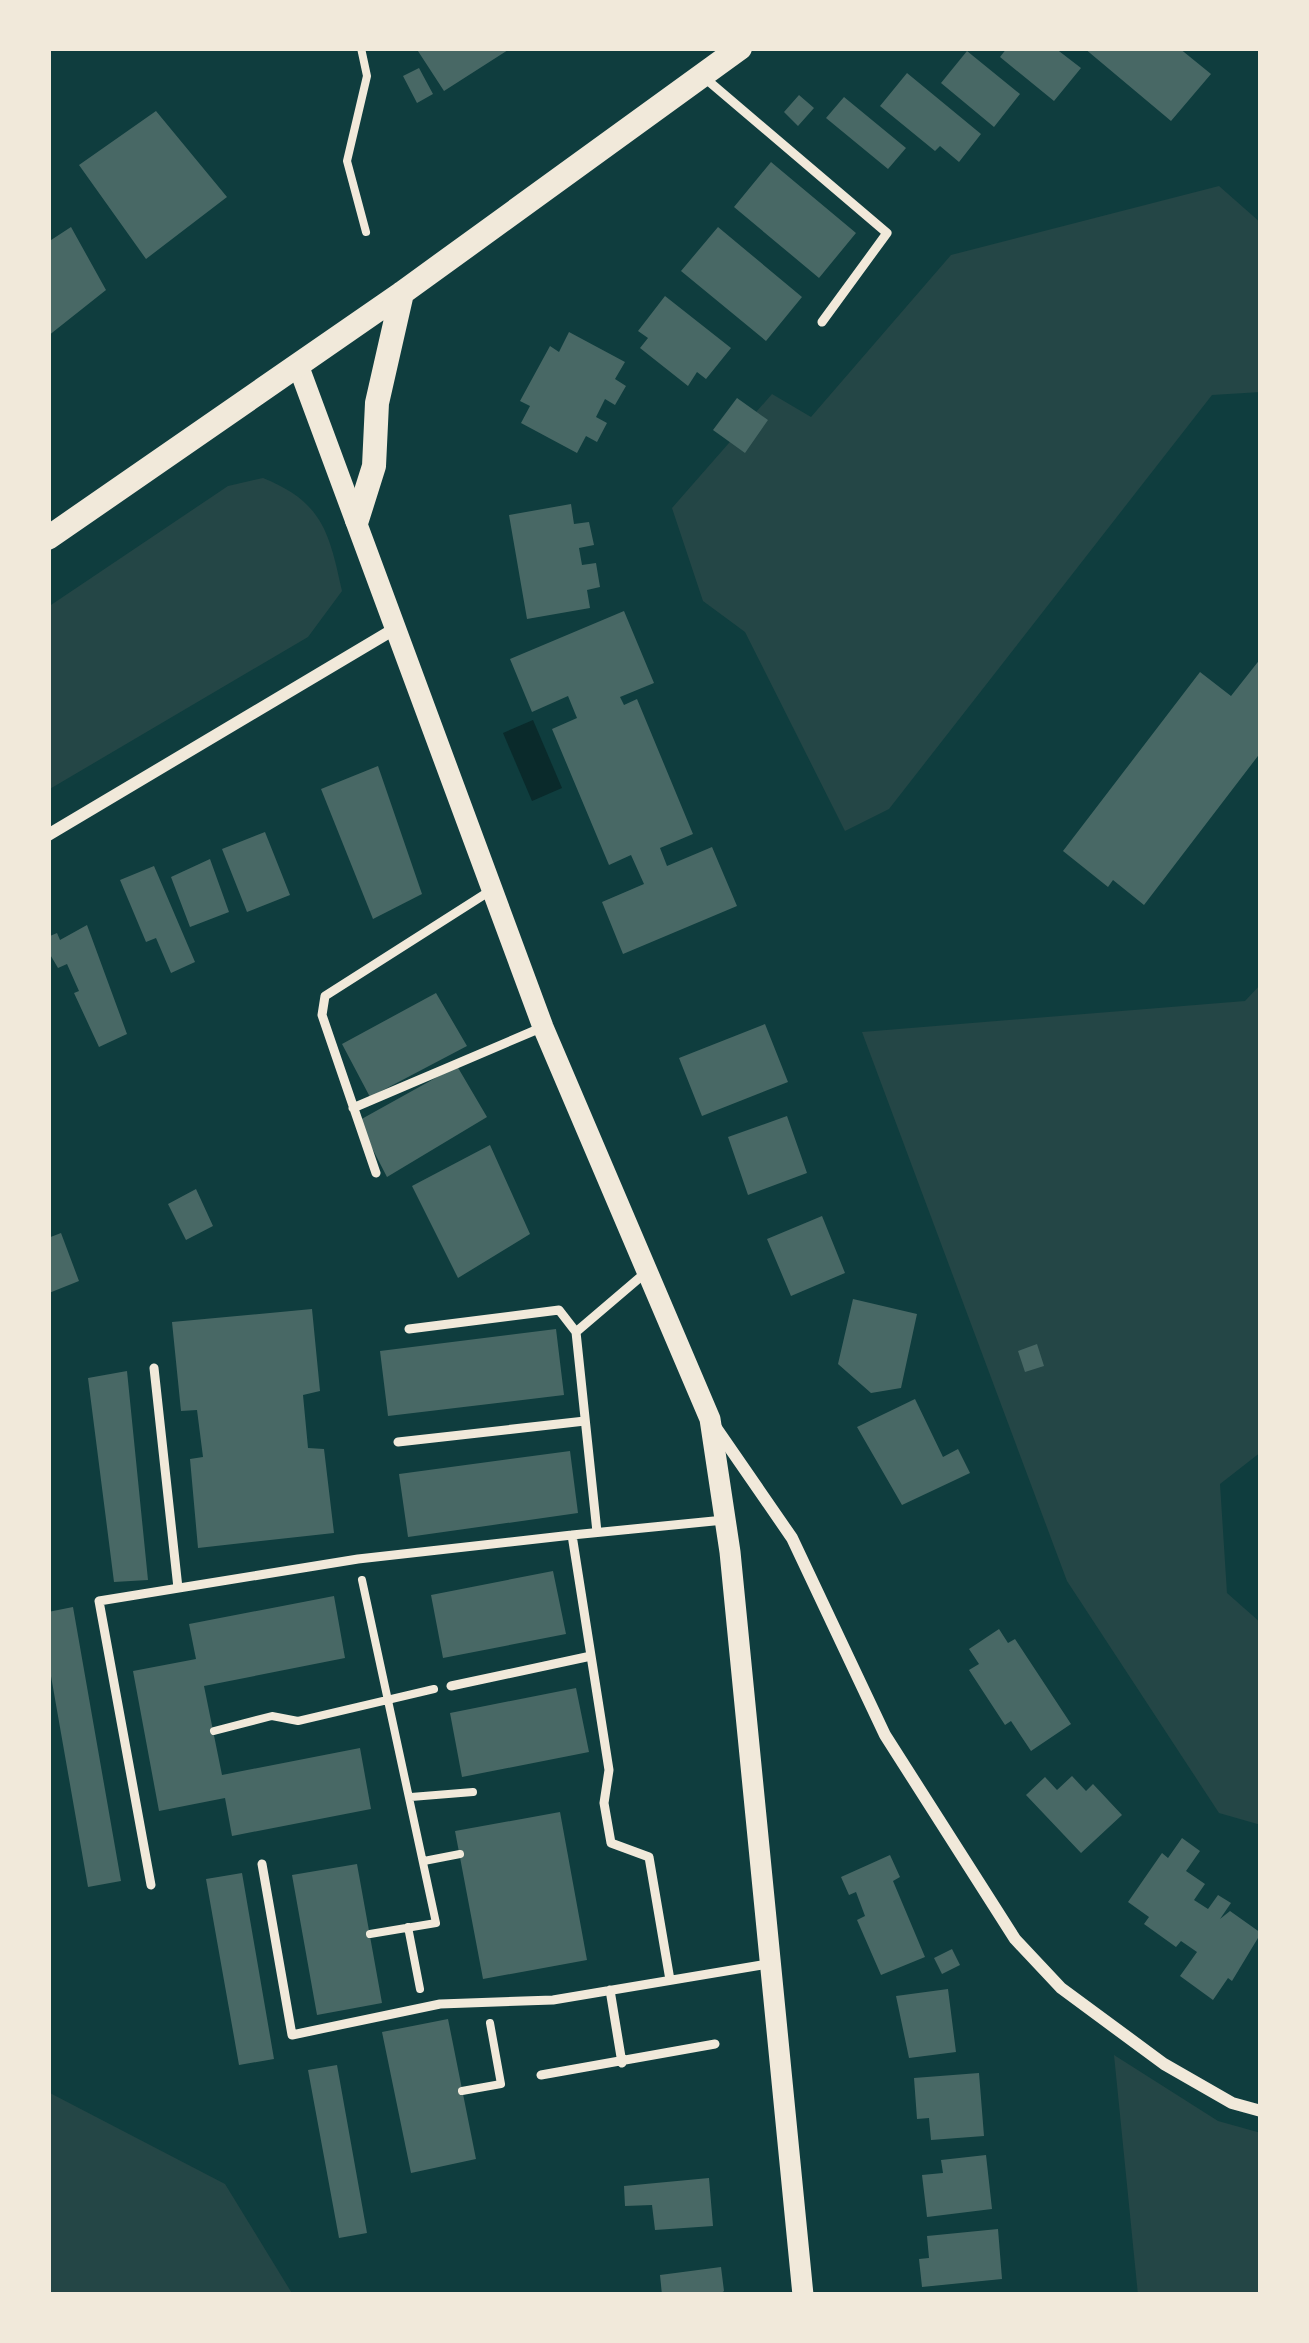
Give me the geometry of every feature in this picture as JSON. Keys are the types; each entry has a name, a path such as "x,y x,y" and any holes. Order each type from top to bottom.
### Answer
{"main road":[{"path":"48,538 402,293 740,48"},
{"path":"357,520 374,466 377,403 402,293"}],"street":[{"path":"298,365 543,1028 644,1274 710,1419 792,1538 885,1735 1015,1940 1061,1988 1164,2064 1232,2103 1261,2111"},
{"path":"48,835 396,628"},
{"path":"710,1419 771,1964 802,2295"}],"lane":[{"path":"702,76 887,233 821,322"},
{"path":"376,1173 322,1016 325,996 493,889"},
{"path":"352,1108 543,1028"},
{"path":"576,1332 644,1274"},
{"path":"409,1329 560,1310 576,1332 597,1532"},
{"path":"154,1368 178,1588"},
{"path":"398,1442 585,1420"},
{"path":"152,1885 99,1601 358,1559 724,1520"},
{"path":"572,1534 609,1769 604,1803 611,1843 649,1857 670,1980"},
{"path":"451,1686 591,1656"},
{"path":"262,1864 292,2035 423,2008 610,1990 771,1964"},
{"path":"610,1990 622,2063"},
{"path":"541,2075 715,2044"}],"path":[{"path":"361,48 367,76 347,161 366,232"},
{"path":"358,1559 380,1671 392,1697 436,1923 370,1934"},
{"path":"214,1731 272,1716 298,1720 451,1686"},
{"path":"411,1797 472,1792"},
{"path":"424,1861 460,1854"},
{"path":"408,1927 423,2008"},
{"path":"462,2091 501,2084 487,2002"}],"shaded area":[{"path":"1219,186 1261,223 1261,392 1212,395 889,809 845,831 745,632 703,601 672,508 772,394 811,417 951,255"},
{"path":"263,478 298,497 320,521 342,591 308,637 48,790 48,607 228,486"},
{"path":"533,720 562,788 532,801 503,733"},
{"path":"1261,984 1261,1452 1220,1484 1227,1593 1261,1623 1261,1825 1219,1813 1067,1581 862,1032 1245,1001"},
{"path":"1114,2055 1218,2121 1261,2133 1261,2295 1138,2295"},
{"path":"48,2092 225,2184 293,2295 48,2295"}],"building":[{"path":"416,48 511,48 444,91"},
{"path":"1007,48 1055,48 1081,68 1054,101 1000,57"},
{"path":"1084,48 1179,48 1211,74 1171,121"},
{"path":"967,51 1020,94 994,127 941,83"},
{"path":"419,68 433,94 417,103 403,76"},
{"path":"907,73 981,134 959,162 940,146 935,151 880,106"},
{"path":"799,95 814,108 798,126 784,112"},
{"path":"844,97 906,148 888,169 826,118"},
{"path":"156,111 227,197 146,259 79,165"},
{"path":"771,162 856,233 819,278 734,207"},
{"path":"71,227 106,290 48,336 48,242"},
{"path":"718,227 802,297 766,341 681,271"},
{"path":"665,296 731,348 706,379 697,372 688,386 640,348 648,338 638,331"},
{"path":"569,332 625,362 615,379 626,386 615,405 605,399 596,417 607,423 597,442 586,436 577,453 521,423 530,406 520,401 550,346 559,352"},
{"path":"737,398 768,420 745,453 713,430"},
{"path":"571,504 574,524 589,522 594,545 579,548 582,565 596,563 600,587 587,590 590,608 527,619 509,515"},
{"path":"624,611 654,683 620,697 624,705 637,699 693,834 660,848 667,866 712,847 737,906 623,954 602,902 644,884 631,855 609,865 552,729 577,718 568,696 532,712 510,659"},
{"path":"1261,658 1261,752 1144,905 1113,880 1108,887 1063,851 1200,672 1231,696"},
{"path":"378,766 422,894 373,919 321,789"},
{"path":"265,832 290,895 247,912 222,849"},
{"path":"210,859 229,912 190,927 171,877"},
{"path":"154,866 195,962 171,973 156,938 146,942 120,880"},
{"path":"87,925 127,1034 99,1047 74,993 79,991 67,964 58,968 48,951 50,936 57,933 60,940"},
{"path":"436,993 467,1046 370,1097 342,1044"},
{"path":"765,1024 788,1082 702,1116 679,1058"},
{"path":"457,1066 487,1117 387,1177 358,1121"},
{"path":"787,1116 807,1173 748,1195 728,1137"},
{"path":"490,1145 530,1234 458,1278 412,1186"},
{"path":"196,1189 213,1226 186,1240 168,1204"},
{"path":"822,1216 845,1273 791,1296 767,1239"},
{"path":"61,1233 79,1281 49,1293 48,1238"},
{"path":"853,1299 917,1314 901,1388 871,1393 838,1364"},
{"path":"312,1309 320,1391 303,1395 308,1448 324,1449 334,1533 198,1548 190,1459 203,1457 197,1410 181,1411 172,1322"},
{"path":"556,1329 564,1395 388,1416 380,1351"},
{"path":"1037,1344 1044,1366 1025,1372 1018,1351"},
{"path":"127,1371 148,1580 114,1582 88,1378"},
{"path":"915,1399 943,1457 958,1449 970,1473 902,1505 857,1427"},
{"path":"570,1451 578,1513 408,1537 399,1474"},
{"path":"553,1571 566,1634 443,1658 431,1595"},
{"path":"334,1596 345,1658 204,1686 222,1775 360,1748 371,1809 232,1836 225,1798 159,1811 133,1671 196,1659 189,1624"},
{"path":"73,1607 121,1881 88,1887 48,1659 48,1612"},
{"path":"999,1629 1008,1643 1015,1639 1071,1724 1031,1751 1011,1721 1005,1725 969,1670 979,1664 969,1649"},
{"path":"576,1688 589,1752 462,1777 450,1713"},
{"path":"1072,1776 1086,1791 1093,1784 1122,1815 1081,1853 1026,1795 1045,1777 1057,1790"},
{"path":"560,1812 587,1960 483,1979 455,1831"},
{"path":"1182,1838 1200,1851 1186,1871 1205,1884 1194,1900 1208,1909 1218,1895 1231,1903 1220,1919 1230,1911 1261,1933 1232,1981 1228,1978 1213,2000 1180,1976 1197,1952 1181,1941 1176,1947 1144,1924 1149,1917 1128,1902 1162,1853 1168,1858"},
{"path":"890,1855 900,1877 893,1881 925,1957 881,1975 857,1920 865,1916 856,1892 849,1895 841,1877"},
{"path":"357,1864 382,2003 317,2015 292,1875"},
{"path":"242,1873 274,2059 239,2065 206,1879"},
{"path":"952,1949 960,1965 942,1974 934,1958"},
{"path":"948,1989 956,2052 909,2058 896,1996"},
{"path":"448,2019 476,2159 411,2173 382,2032"},
{"path":"337,2065 367,2233 339,2238 308,2070"},
{"path":"979,2073 984,2136 931,2140 929,2118 917,2119 914,2078"},
{"path":"986,2155 992,2209 927,2217 922,2175 943,2173 941,2160"},
{"path":"709,2178 713,2226 655,2230 652,2205 625,2206 624,2186"},
{"path":"998,2229 1002,2279 922,2287 919,2259 929,2258 927,2236"},
{"path":"721,2267 724,2291 719,2295 662,2295 660,2275"}]}
